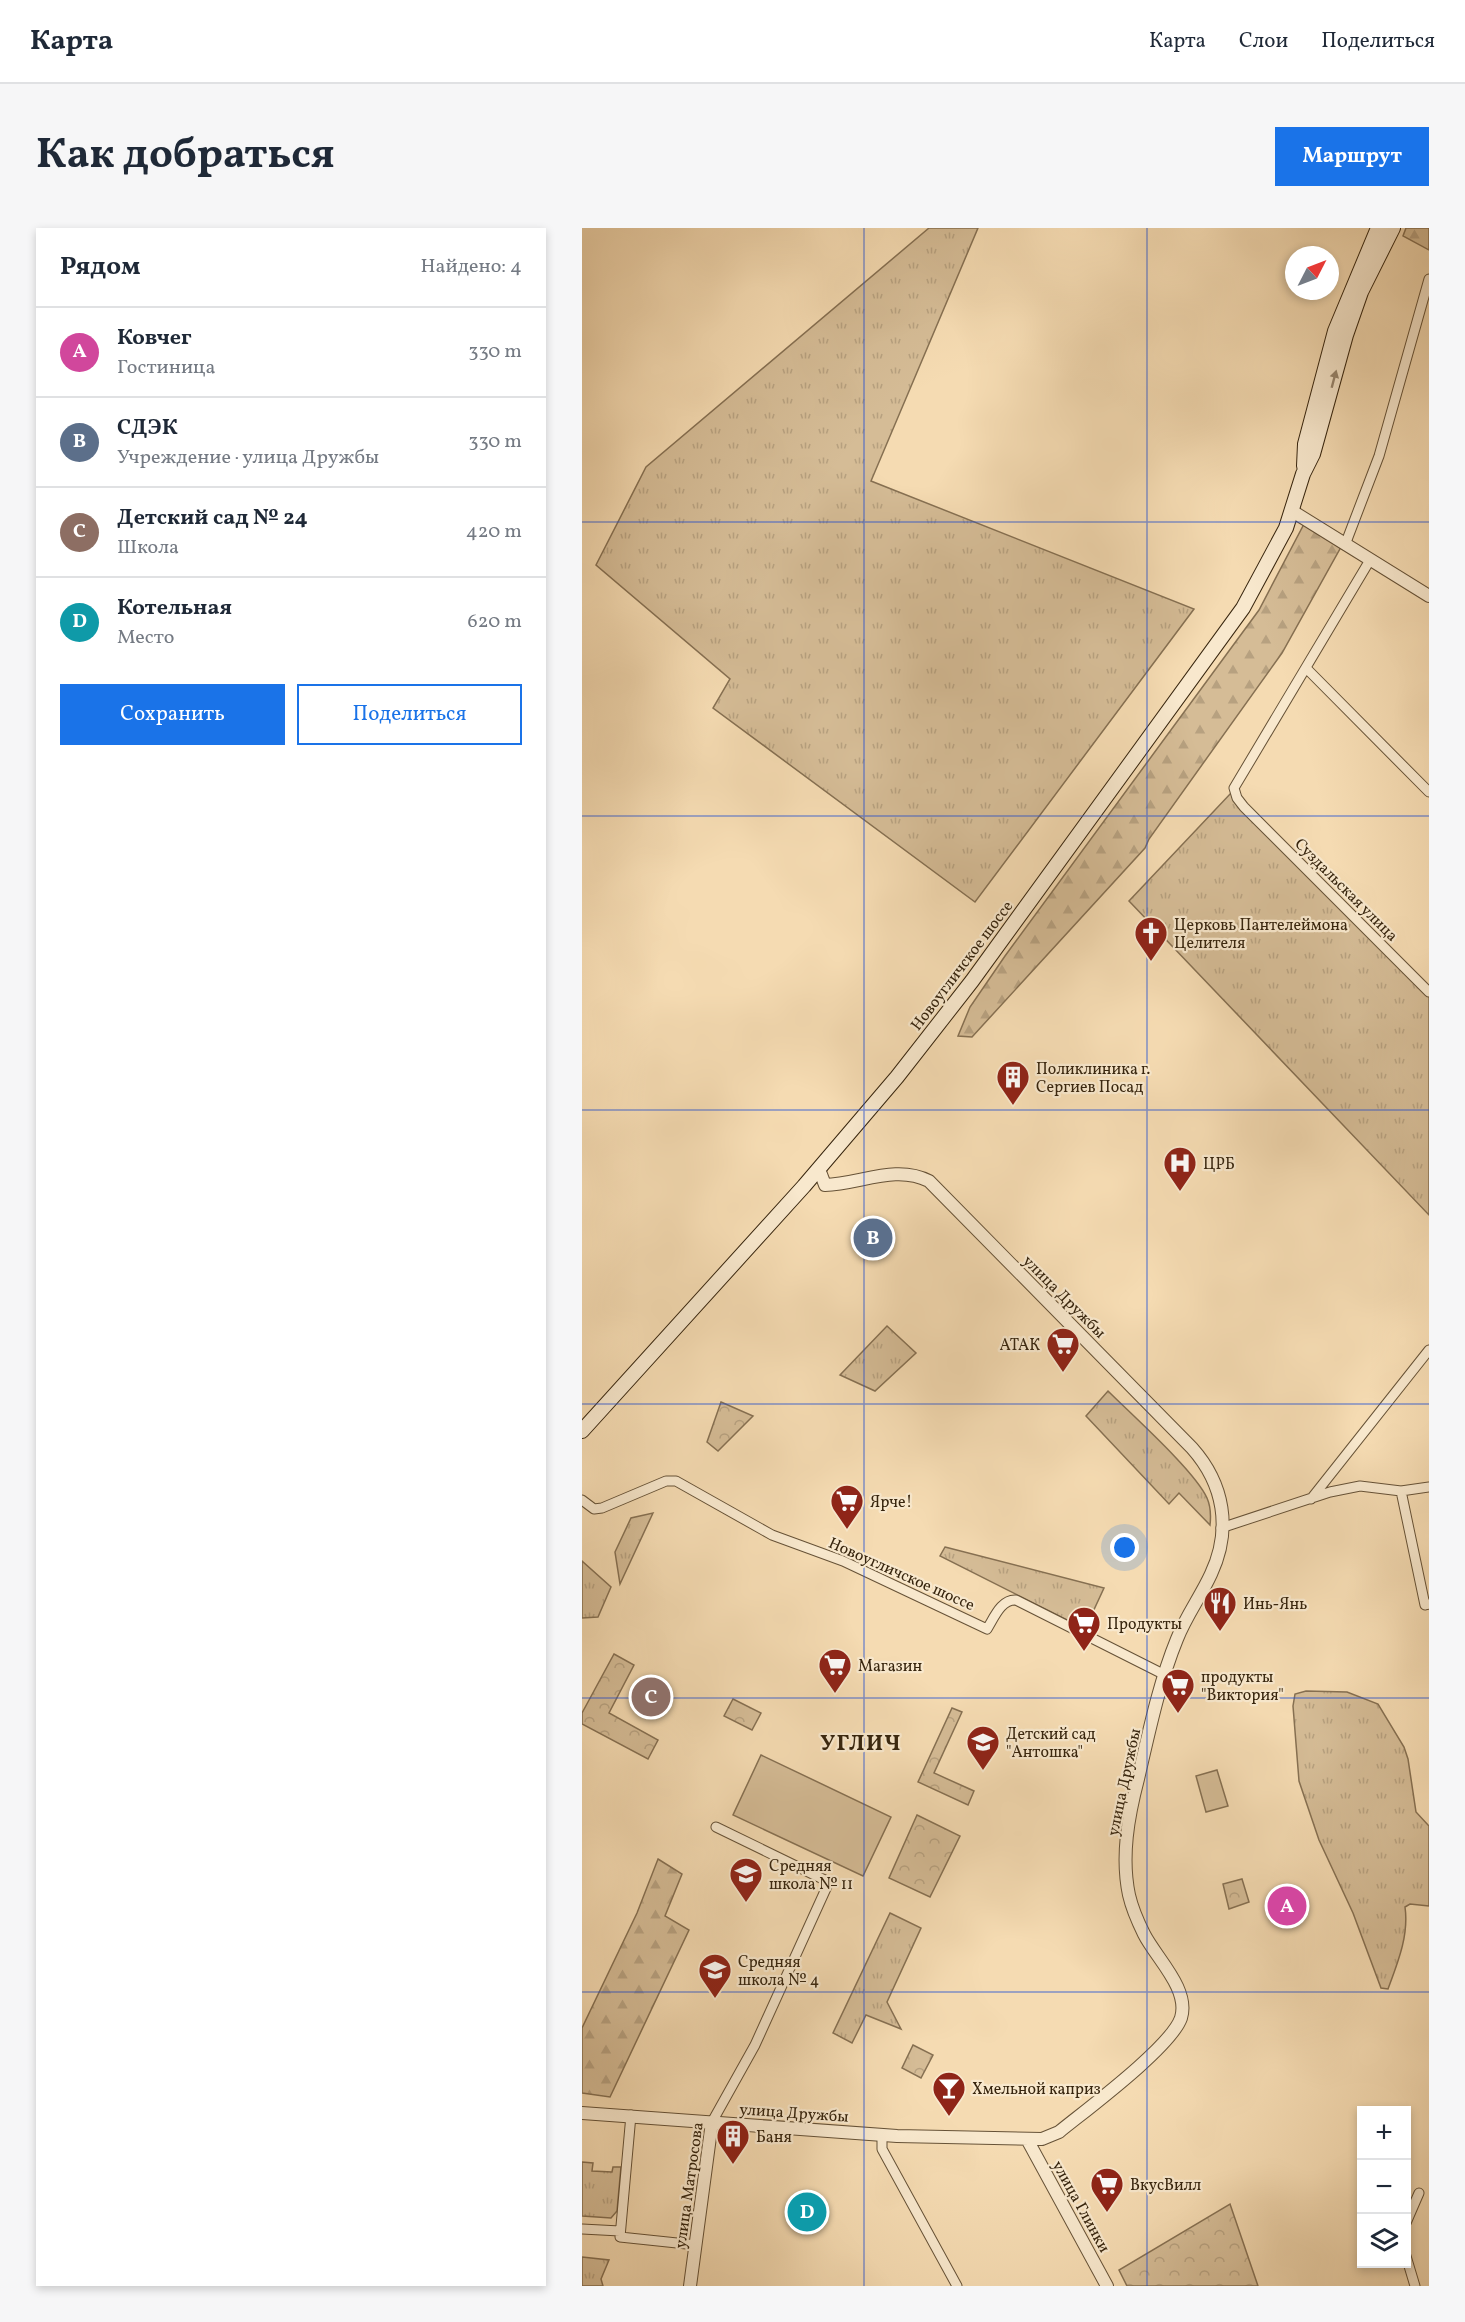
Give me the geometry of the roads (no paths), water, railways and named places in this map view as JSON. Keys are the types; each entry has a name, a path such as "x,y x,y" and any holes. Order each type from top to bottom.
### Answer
{"main road":[{"name":"Новоугличское шоссе","path":"1303,474 1305,444 1335,331 1377,228"},
{"name":"Новоугличское шоссе","path":"582,1431 804,1186 897,1077 972,981 1243,608 1274,553 1292,511 1303,474 1313,454 1346,335 1361,292 1393,228"}],"street":[{"path":"1345,545 1378,456 1429,279"},
{"path":"1292,511 1429,596"},
{"path":"1370,560 1306,668 1429,792"},
{"name":"Суздальская улица","path":"1306,668 1234,788 1237,798 1429,992"},
{"path":"819,1169 825,1185"},
{"name":"улица Дружбы","path":"582,2113 882,2135 1028,2141 1042,2139 1059,2132 1161,2046 1177,2028 1181,2017 1183,2007 1180,1992 1144,1935 1134,1911 1125,1860 1130,1813 1165,1675 1180,1632 1215,1564 1221,1528 1218,1487 1205,1462 929,1181 917,1175 904,1173 804,1186"},
{"path":"1310,1501 1429,1350"},
{"name":"Новоугличское шоссе","path":"582,1500 594,1509 602,1508 666,1481 676,1481 772,1535 843,1561 987,1629 1003,1605 1011,1599 1016,1600 1165,1675"},
{"path":"1221,1528 1310,1501 1330,1492 1360,1486 1401,1491 1429,1487"},
{"path":"1401,1491 1425,1605 1429,1604"},
{"name":"улица Матросова","path":"690,2286 712,2122 760,2035 829,1882 716,1827"},
{"path":"631,2115 620,2237 696,2245"},
{"path":"882,2135 882,2149 957,2286"},
{"name":"улица Глинки","path":"1028,2141 1107,2286"},
{"path":"1411,2214 1419,2193"},
{"path":"582,2229 620,2231"},
{"path":"1410,2268 1415,2286"}],"place":[{"name":"Церковь Пантелеймона Целителя","path":"1151,962"},
{"name":"Поликлиника г. Сергиев Посад","path":"1013,1106"},
{"name":"ЦРБ","path":"1180,1192"},
{"name":"СДЭК","path":"873,1238"},
{"name":"АТАК","path":"1063,1373"},
{"name":"Ярче!","path":"847,1530"},
{"name":"Инь-Янь","path":"1220,1632"},
{"name":"Продукты","path":"1084,1652"},
{"name":"Магазин","path":"835,1694"},
{"name":"Детский сад № 24","path":"651,1697"},
{"name":"продукты \"Виктория\"","path":"1178,1714"},
{"name":"Детский сад \"Антошка\"","path":"983,1771"},
{"name":"Средняя школа № 11","path":"746,1903"},
{"name":"Ковчег","path":"1287,1906"},
{"name":"Средняя школа № 4","path":"715,1999"},
{"name":"Хмельной каприз","path":"949,2117"},
{"name":"Баня","path":"733,2165"},
{"name":"Котельная","path":"807,2212"},
{"name":"ВкусВилл","path":"1107,2213"}],"district":[{"name":"УГЛИЧ","path":"861,1742"}]}
